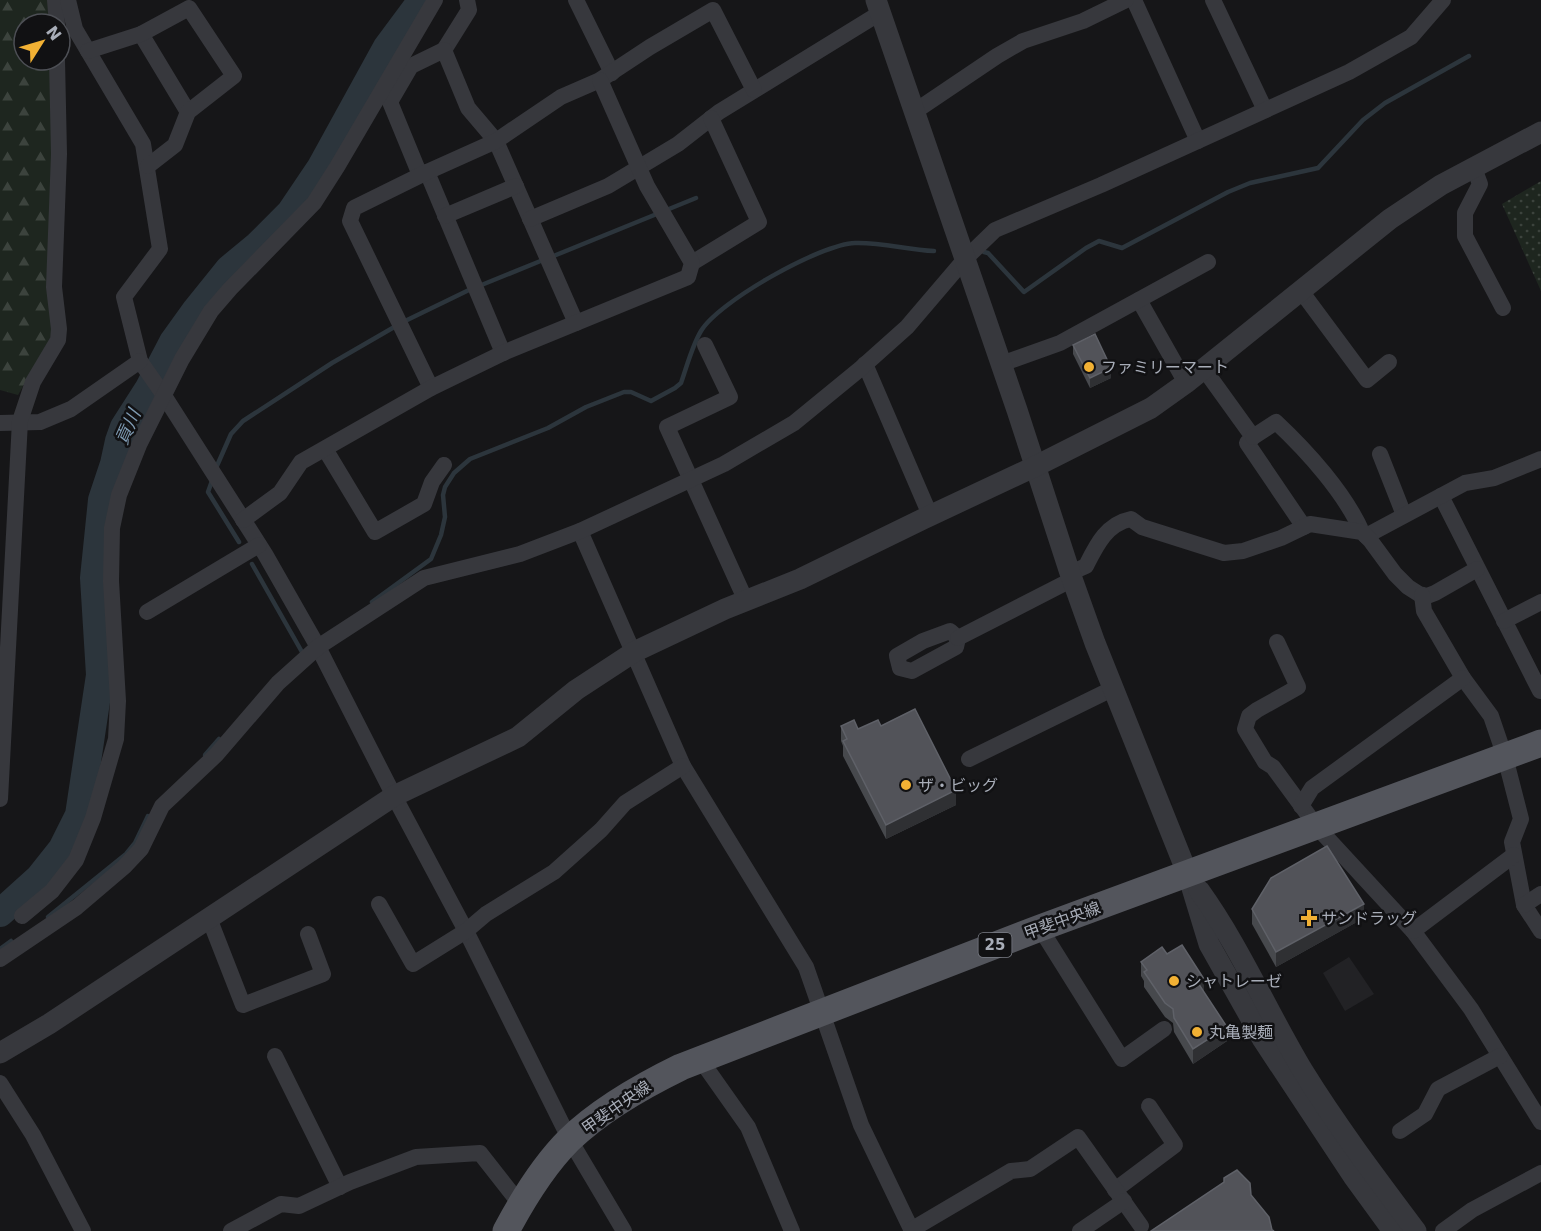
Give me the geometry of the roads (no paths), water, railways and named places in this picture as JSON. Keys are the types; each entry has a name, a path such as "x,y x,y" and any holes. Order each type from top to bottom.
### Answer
{"main road":[{"name":"甲斐中央線","path":"506,1231 520,1204 570,1140 644,1086 700,1059 1040,928 1188,874 1309,816 1505,757 1541,743"}],"street":[{"path":"68,0 75,29 144,144 160,249 124,297 140,361 164,394 260,545 315,642 466,931 570,1140 624,1231"},
{"path":"22,916 55,894 76,860 93,818 116,739 118,701 111,581 112,528 119,495 139,445 182,359 212,311 230,289 314,203 435,0"},
{"path":"467,0 469,10 444,50 411,66 390,102 445,216 503,353"},
{"path":"576,0 639,167 656,202 692,263"},
{"path":"914,112 1023,41 1083,21 1126,0"},
{"path":"1134,0 1198,141"},
{"path":"1213,0 1265,110"},
{"path":"0,959 71,911 124,867 141,849 162,806 216,755 315,642 424,578 520,554 580,531 724,464 794,423 865,364 907,327 965,259 995,230 1349,72 1411,37 1443,0"},
{"path":"530,219 608,186 678,144 711,118 878,6 1072,576 1188,874 1209,944 1263,1040 1353,1176 1393,1231"},
{"path":"88,51 141,34 189,8 234,76 188,112 176,145 148,166"},
{"path":"431,388 350,221 354,208 496,141 561,98 606,76 713,10 754,90"},
{"path":"141,34 188,112"},
{"path":"444,50 468,108 496,141 576,323"},
{"path":"0,800 20,423 33,382 58,340 59,329 54,287 59,154 57,72"},
{"path":"243,520 280,493 301,462 431,388 503,353 688,277 692,263 759,222 711,118"},
{"path":"0,1053 49,1024 394,796 518,737 576,690 634,652 800,579 1151,408 1204,369 1390,219 1441,185 1541,132"},
{"path":"1474,168 1480,184 1465,213 1465,236 1503,308"},
{"path":"445,216 516,186"},
{"path":"1001,364 1060,343 1208,262"},
{"path":"1301,291 1367,380 1389,362"},
{"path":"1139,300 1186,383"},
{"path":"705,345 730,397 667,427 746,601"},
{"path":"0,423 40,422 71,409 140,361"},
{"path":"865,364 930,515"},
{"path":"1204,369 1253,437"},
{"path":"1304,527 1247,443 1276,422 1300,444 1353,513 1364,534 1408,588 1422,595 1435,593 1478,569"},
{"path":"325,449 375,532 424,504 432,482 444,465"},
{"path":"1380,454 1404,515"},
{"path":"958,638 1072,576 1086,566 1101,538 1121,521 1131,519 1142,527 1224,553 1243,551 1281,538 1310,524 1364,534 1465,483 1494,478 1541,459"},
{"path":"1441,496 1540,692"},
{"path":"580,531 683,766 806,967 861,1125 912,1230 1011,1171 1030,1169 1078,1137 1141,1226"},
{"path":"147,612 260,545"},
{"path":"1422,595 1424,611 1463,678 1491,716 1505,757 1521,819 1512,842 1524,905 1541,932"},
{"path":"1504,621 1541,602"},
{"path":"1277,642 1298,687 1249,716 1245,729 1265,762 1273,767 1309,816 1413,930 1471,1009 1541,1122"},
{"path":"1309,816 1312,788 1463,678"},
{"path":"969,759 1114,688"},
{"path":"379,904 413,964 466,931 486,914 554,873 601,830 626,803 683,766"},
{"path":"1413,930 1514,855"},
{"path":"1188,874 1222,922 1303,1070 1364,1161 1416,1231"},
{"path":"55,894 71,911"},
{"path":"1524,905 1541,894"},
{"path":"209,918 243,1005 323,974 308,934"},
{"path":"1040,928 1122,1059 1164,1029"},
{"path":"275,1056 340,1187"},
{"path":"1400,1131 1425,1114 1438,1089 1500,1056"},
{"path":"700,1059 748,1127 792,1231"},
{"path":"0,1083 33,1135 83,1231"},
{"path":"1080,1231 1175,1145 1149,1106"},
{"path":"231,1231 281,1204 299,1206 416,1157 480,1153 520,1204"},
{"path":"1443,1231 1472,1209 1541,1173"}],"waterway":[{"name":"貢川","path":"0,913 39,878 62,849 79,815 100,675 94,578 102,500 124,427 149,388 173,342 196,310 229,269 258,245 290,213 321,167 387,47 422,0"},
{"path":"984,252 988,253 1024,292 1099,241 1122,248 1228,192 1250,183 1318,168 1363,120 1385,103 1469,56"},
{"path":"551,257 696,198"},
{"path":"372,602 431,559 441,535 445,517 443,495 445,487 454,473 470,459 548,428 586,407 624,392 631,392 651,401 675,388 681,383 701,331 711,319 749,290 796,263 839,246 855,243 934,251"},
{"path":"479,286 543,260"},
{"path":"403,322 471,289"},
{"path":"216,468 231,434 243,421 332,363 396,326"},
{"path":"213,478 208,492 239,542"},
{"path":"252,564 302,652"},
{"path":"205,755 219,739"},
{"path":"48,917 126,854 135,843 148,816"},
{"path":"0,949 11,941"}],"place":[{"name":"ファミリーマート","path":"1089,367"},
{"name":"ザ・ビッグ","path":"906,785"},
{"name":"サンドラッグ","path":"1309,918"},
{"name":"シャトレーゼ","path":"1174,981"},
{"name":"丸亀製麺","path":"1197,1032"}]}
